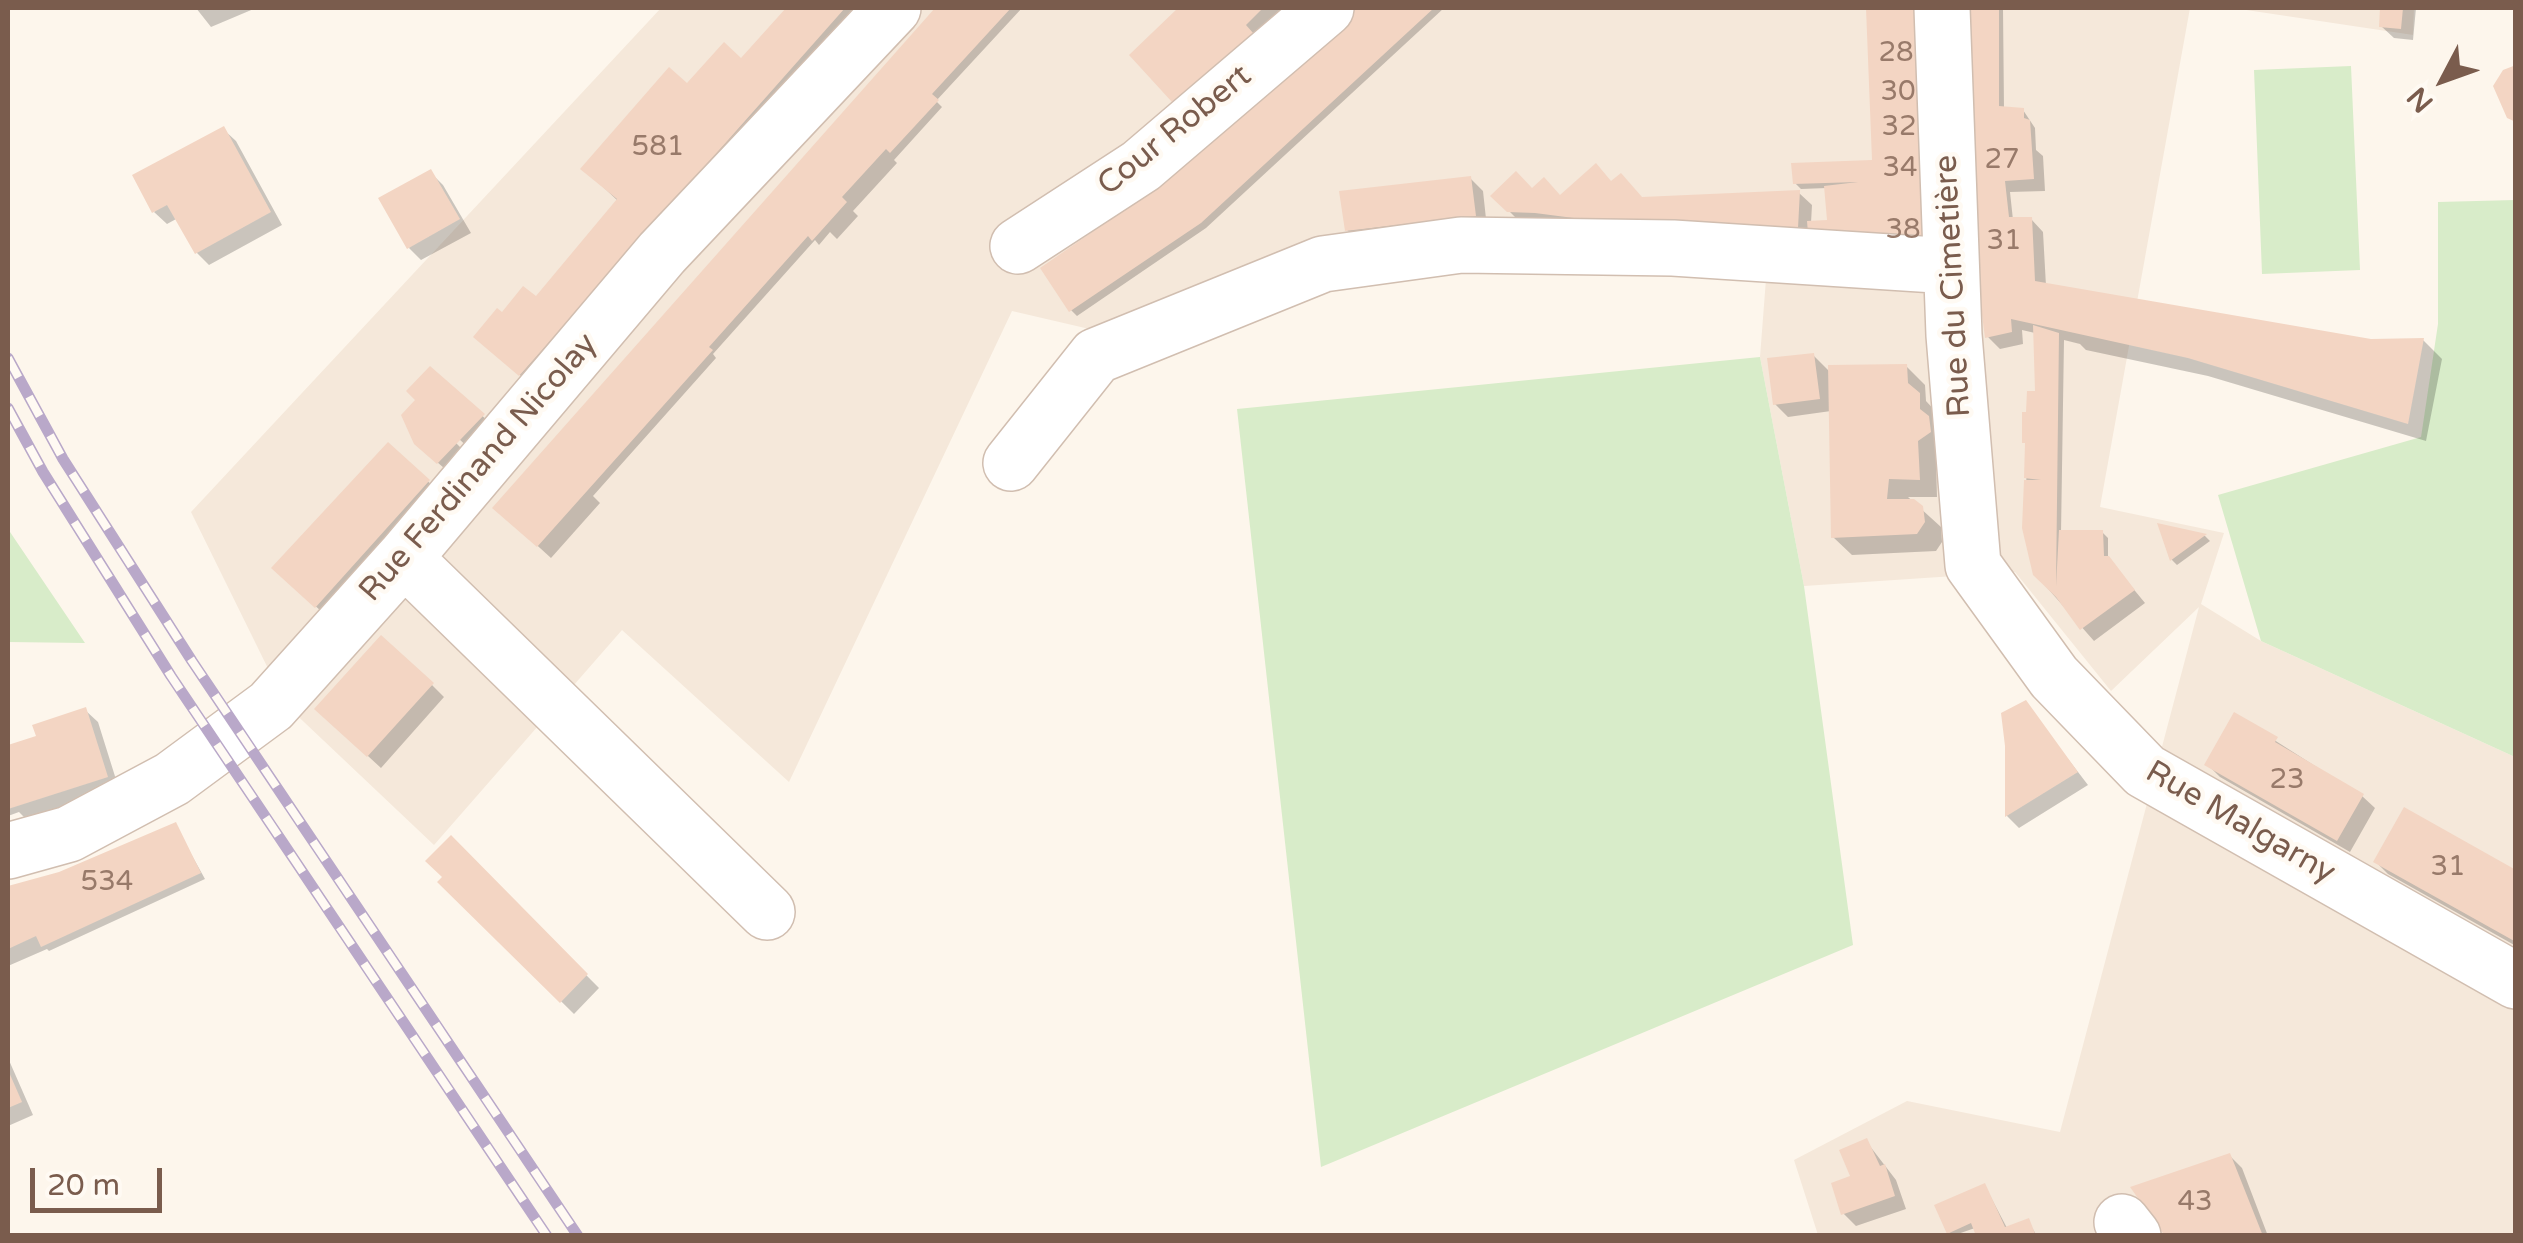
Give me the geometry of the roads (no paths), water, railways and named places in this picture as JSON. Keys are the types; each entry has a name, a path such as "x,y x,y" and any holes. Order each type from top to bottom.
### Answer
{"street":[{"name":"Rue Ferdinand Nicolay","path":"8,851 69,834 172,779 271,706 404,558 662,253 893,8"},
{"name":"Cour Robert","path":"1018,246 1141,166 1326,8"},
{"name":"Rue du Cimetière","path":"1942,8 1951,266 1973,564"},
{"path":"1010,463 1096,356 1323,264 1461,245 1672,248 1951,266"},
{"path":"404,558 767,912"},
{"name":"Rue Malgarny","path":"1973,564 2054,676 2145,771 2516,981"}],"railway":[{"path":"8,358 63,459 192,661 578,1236"},
{"path":"8,408 43,472 171,676 547,1236"}]}
